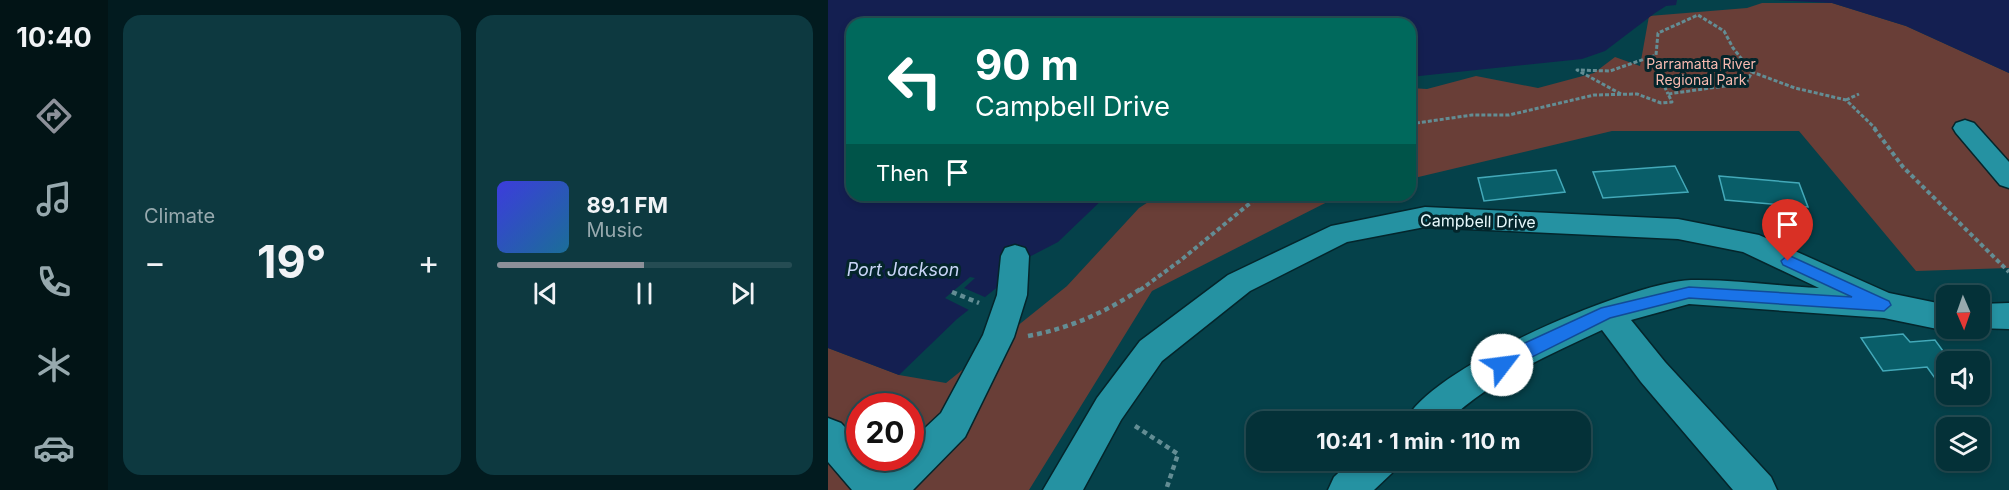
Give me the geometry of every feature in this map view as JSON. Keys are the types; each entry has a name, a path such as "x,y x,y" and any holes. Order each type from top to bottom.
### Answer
{"street":[{"path":"1965,129 2009,179"},
{"name":"Campbell Drive","path":"1062,490 1109,409 1151,351 1239,283 1341,233 1425,217 1678,229 1749,243 1884,305"},
{"path":"887,490 953,425 998,338 1012,295 1015,256"},
{"path":"1434,411 1446,400 1520,353 1607,313 1689,292 1884,305 1936,316"},
{"path":"1607,313 1653,372 1758,490"},
{"path":"1990,317 2009,316"},
{"path":"828,435 877,490"},
{"path":"1347,490 1367,471"}],"path":[{"path":"1623,94 1577,70 1610,71 1656,55 1658,33 1698,15 1724,31 1733,48 1752,72 1795,88 1846,100 1858,109 1880,134 1903,167 2009,272"},
{"path":"1668,94 1746,83 1752,72"},
{"path":"1416,123 1472,115 1509,115 1569,99 1623,94 1637,94 1661,103 1672,102 1662,81"},
{"path":"1846,100 1859,94"},
{"path":"998,338 1052,334 1111,308 1166,272 1253,201"},
{"path":"1109,409 1178,454 1166,490"}],"green space":[{"name":"Parramatta River Regional Park","path":"1762,3 1832,3 1906,26 2009,73 2009,268 1916,271 1799,131 1612,131 1416,178 1416,88 1427,89 1476,76 1538,88 1594,73 1615,57 1640,66 1649,16 1747,8"},
{"path":"1150,201 1329,201 1152,291 1029,490 828,490 828,348 899,375 946,383 1067,286 1139,208"}],"water":[{"name":"Port Jackson","path":"828,0 1677,0 1676,5 1666,6 1655,13 1605,51 1582,59 1416,76 1416,18 846,18 846,201 1101,201 1058,242 1031,256 999,286 957,319 899,375 828,348"},
{"path":"1773,0 2009,0 2009,73 1906,26 1832,3"}],"pier":[{"path":"970,277 975,278 964,288 987,298 971,311 945,298"}],"building":[{"path":"1675,166 1688,192 1603,198 1593,172"},
{"path":"1556,170 1565,192 1484,201 1478,178"},
{"path":"1719,176 1799,183 1808,207 1725,200"},
{"path":"1903,334 1910,342 1935,340 1943,351 1936,351 1936,380 1927,367 1883,371 1861,338"}],"route":[{"path":"1502,365 1520,353 1607,313 1689,292 1884,305 1788,261"}]}
